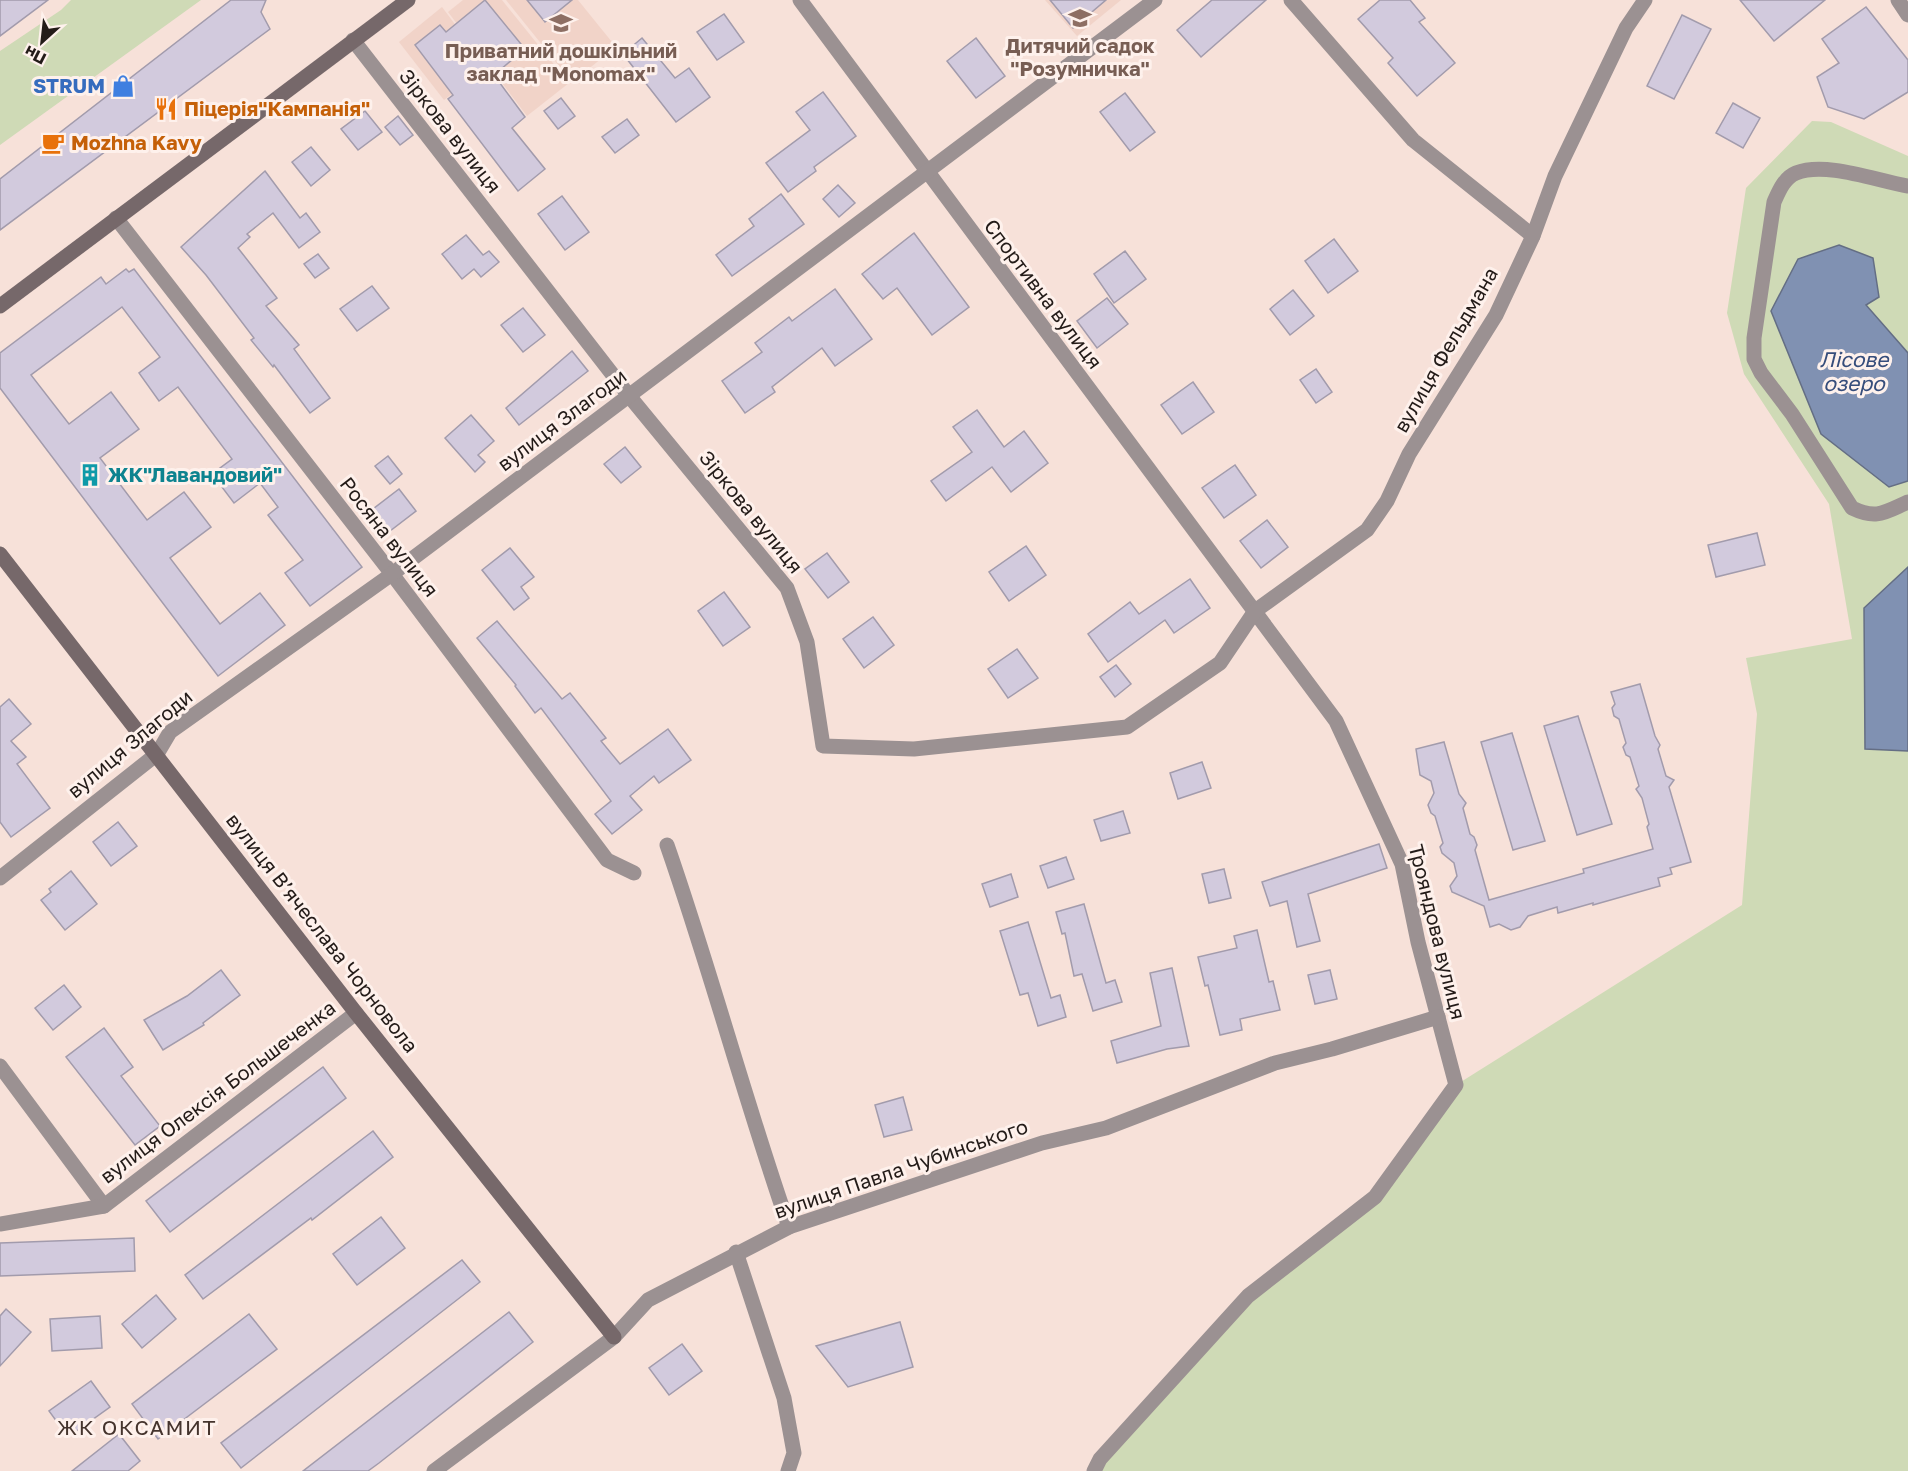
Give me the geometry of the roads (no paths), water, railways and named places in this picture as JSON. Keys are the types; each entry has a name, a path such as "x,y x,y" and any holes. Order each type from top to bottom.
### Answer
{"street":[{"path":"0,306 408,0"},
{"name":"Спортивна вулиця","path":"800,0 925,171 1255,611"},
{"name":"вулиця Злагоди","path":"0,878 157,754 170,732 392,574 1155,0"},
{"path":"1291,0 1413,140 1533,236"},
{"name":"вулиця Фельдмана","path":"1255,611 1367,530 1387,501 1409,454 1496,315 1533,236 1555,176 1626,28 1646,0"},
{"path":"1898,0 1908,15"},
{"name":"Зіркова вулиця","path":"353,40 630,397 787,588 807,642 823,746 914,749 1127,727 1220,663 1255,611"},
{"path":"1908,186 1865,176 1812,169 1795,173 1782,184 1774,202 1754,338 1754,359 1761,373 1792,414 1852,508 1868,516 1879,515 1908,502"},
{"name":"Росяна вулиця","path":"116,218 392,574 607,860 634,873"},
{"name":"вулиця Вʼячеслава Чорновола","path":"0,554 356,1013 614,1337"},
{"name":"Трояндова вулиця","path":"1094,1471 1100,1459 1248,1296 1375,1197 1456,1085 1418,942 1402,864 1367,783 1336,721 1255,611"},
{"path":"667,845 686,899 753,1123 789,1227"},
{"name":"вулиця Олексія Большеченка","path":"0,1224 104,1206 356,1013"},
{"name":"вулиця Павла Чубинського","path":"434,1471 614,1337 648,1300 736,1252 789,1227 1042,1143 1106,1128 1275,1063 1332,1049 1438,1017"},
{"path":"0,1066 104,1206"},
{"path":"736,1252 784,1398 794,1453 788,1471"}],"water":[{"name":"Лісове озеро","path":"1839,245 1873,258 1879,297 1866,305 1908,353 1908,481 1889,487 1821,434 1771,311 1798,259"},
{"path":"1908,567 1908,751 1865,749 1864,608"}],"place":[{"name":"Дитячий садок \"Розумничка\"","path":"1080,18"},
{"name":"Приватний дошкільний заклад \"Monomax\"","path":"561,23"},
{"name":"STRUM","path":"123,86"},
{"name":"Піцерія\"Кампанія\"","path":"166,109"},
{"name":"Mozhna Kavy","path":"53,143"},
{"name":"ЖК\"Лавандовий\"","path":"90,475"}],"district":[{"name":"ЖК ОКСАМИТ","path":"137,1428"}]}
